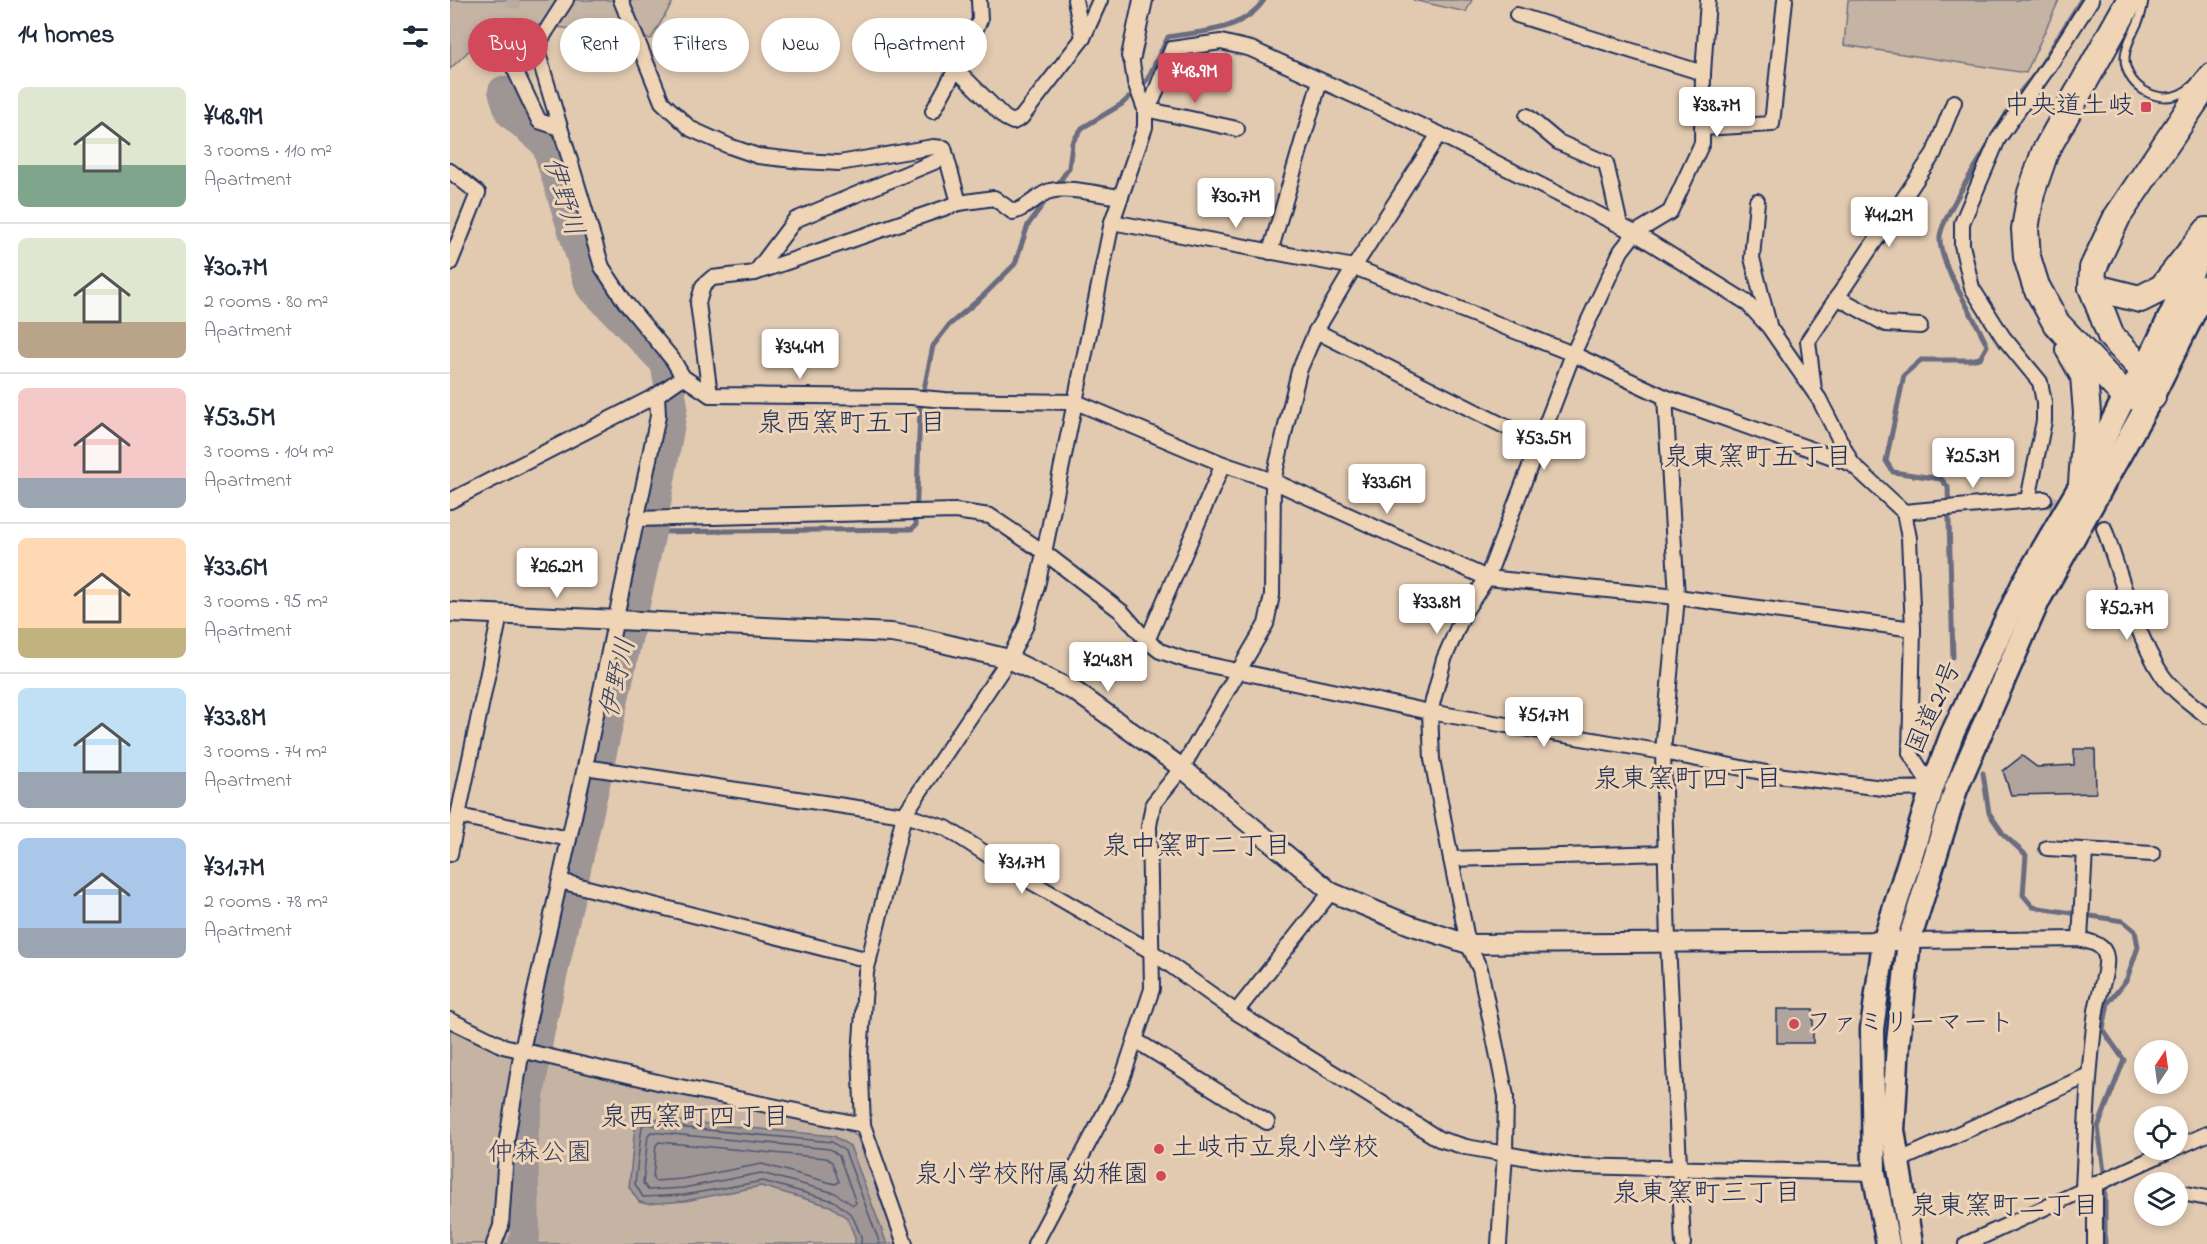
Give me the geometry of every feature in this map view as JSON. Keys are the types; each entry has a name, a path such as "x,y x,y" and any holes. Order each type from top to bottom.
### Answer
{"highway":[{"path":"2082,483 2087,413 2084,376 2036,286 2027,257 2025,230 2031,193 2045,152 2130,0"},
{"path":"2056,323 2125,396 2152,397 2144,371 2111,336 2092,287 2092,268 2117,217 2207,83"},
{"path":"2092,287 2140,299 2162,288 2207,231"},
{"name":"国道21号","path":"1888,1244 1874,1173 1872,1029 1884,942 1932,788 1952,734 2025,582 2082,483 2125,396 2144,371 2207,239"},
{"name":"国道21号","path":"1911,1244 1893,1130 1898,1042 1909,942 1956,789 2033,612 2152,397 2207,286"}],"street":[{"path":"566,0 536,47 602,267 625,302 673,360 683,377 710,395 911,397 945,400 1076,402 1223,464 1273,482 1487,578 1677,597 1913,629"},
{"path":"621,0 662,102 691,129 758,156 802,161 839,163 933,147 944,148 959,202"},
{"path":"979,0 980,18"},
{"path":"1075,0 1083,38"},
{"path":"959,72 1005,118 1013,122 1021,118 1083,38 1100,0"},
{"path":"905,1244 863,1125 860,1054 866,972 904,815 1009,659 1026,625 1045,553 1112,222 1144,127 1144,103 1135,82 1131,56 1143,0"},
{"path":"1498,1244 1505,1153 1506,1096 1480,969 1468,944 1451,859 1432,759 1430,712 1444,659 1465,611 1487,578 1574,354 1621,251 1635,233 1670,212 1702,143 1703,74 1708,0"},
{"path":"1702,128 1772,124 1785,0"},
{"path":"2028,500 2044,421 2044,402 2040,382 2003,337 1972,288 1962,245 1962,223 1998,139 2091,0"},
{"path":"1517,15 1703,74"},
{"path":"1144,103 1153,99 1172,49 1221,42 1251,49 1439,134 1620,225 1746,302 1769,327 1815,392 1851,464 1904,512 1909,538 1913,629 1910,753 1932,788"},
{"path":"516,72 539,120 560,128"},
{"path":"933,111 954,72"},
{"path":"1270,252 1320,81"},
{"path":"1815,392 1808,341 1934,153 1954,102"},
{"path":"1144,103 1237,129"},
{"path":"1527,116 1558,142 1605,163 1620,225"},
{"path":"1035,1244 1121,1082 1152,989 1149,826 1153,804 1182,768 1266,624 1272,595 1273,482 1299,371 1316,331 1439,134"},
{"path":"755,273 795,220 946,157"},
{"path":"450,171 478,193 450,263"},
{"path":"710,395 698,303 703,286 711,278 755,273 959,202 994,198 1013,212 1024,209 1049,191 1121,197"},
{"path":"1757,201 1752,258 1769,327"},
{"path":"1112,222 1354,267 1574,354 1665,397 1851,464"},
{"path":"1837,297 1886,324 1920,326"},
{"path":"1316,331 1538,443"},
{"path":"450,501 657,395 683,377"},
{"path":"494,1244 501,1226 507,1139 522,1050 585,767 658,416 657,395"},
{"path":"1665,397 1677,597 1663,752 1668,943 1683,1244"},
{"path":"1147,641 1223,464"},
{"path":"1904,512 2044,499"},
{"path":"636,519 955,511 990,516 1045,553 1122,612 1147,641 1160,651 1186,660 1430,712 1663,752 1776,775 1892,789 1932,788"},
{"path":"2104,528 2145,643 2158,668 2170,683 2207,716"},
{"path":"450,612 891,633 1009,659 1076,692 1182,768 1331,892 1410,925 1468,944 1909,942 2080,933 2103,949 2107,958 2096,1008 2089,1075 2089,1186 2095,1244"},
{"path":"450,854 500,615"},
{"path":"585,767 904,815 946,828 1016,873 1152,952 1236,1012 1438,1139 1466,1147 1574,1166 1874,1173"},
{"path":"459,816 569,839"},
{"path":"2047,848 2153,854"},
{"path":"2080,933 2085,850"},
{"path":"1451,859 1666,853"},
{"path":"560,881 869,960"},
{"path":"1236,1012 1331,892"},
{"path":"450,1020 503,1046 666,1084 863,1125"},
{"path":"1135,1040 1267,1122"},
{"path":"1898,1161 2089,1075"},
{"path":"2188,1143 2207,1134"},
{"path":"1966,1244 2147,1160"},
{"path":"2188,1194 2207,1198"}],"lane":[{"path":"2144,0 2139,21 2126,48 2125,60 2134,82 2148,93 2166,97 2190,88 2207,68"}],"green space":[{"path":"450,0 674,0 663,18 652,18 651,39 640,38 640,18 560,18 560,27 548,26 548,18 468,18 468,52 450,69"},
{"path":"1413,0 1472,0 1466,12"},
{"path":"1848,0 2059,0 2026,73 1844,45"},
{"name":"仲森公園","path":"450,1027 835,1124 857,1136 897,1244 450,1244"}],"water":[{"path":"636,1117 834,1136 850,1146 887,1244 855,1244 855,1237 847,1218 830,1206 761,1186 685,1201 647,1204 639,1202 629,1187"}],"building":[{"path":"2074,749 2095,749 2096,793 2011,795 2003,771 2022,756 2037,767 2074,765"},
{"path":"1777,1009 1813,1009 1813,1043 1777,1043"}],"waterway":[{"path":"1055,188 1069,168 1072,143 1082,128 1122,104 1147,80 1168,37 1208,31 1234,24 1245,18 1264,0"},
{"path":"1999,127 2015,98 2036,73 2081,0"},
{"name":"伊野川","path":"503,91 510,113 546,144 590,286 665,363 673,406 651,532 539,1035 523,1135 525,1236 523,1244"},
{"path":"1953,657 1948,487 1941,479 1893,472 1886,461 1904,375 1921,360 1980,358 1987,346 1951,276 1941,248 1940,236 1954,203 1990,143"},
{"path":"651,532 912,529 916,525 920,408 933,346 949,325 1015,264 1028,225 1049,196"},
{"path":"1983,773 1989,813 2004,835 2026,855 2023,895 2033,907 2123,921 2135,931 2138,947 2127,979 2108,1003 2103,1030 2124,1060 2098,1127 2105,1179 2105,1244"}],"tunnel":[{"path":"511,18 514,0"},
{"path":"2044,499 2104,528"}],"place":[{"name":"中央道土岐","path":"2146,107"},
{"name":"ファミリーマート","path":"1794,1024"},
{"name":"土岐市立泉小学校","path":"1159,1149"},
{"name":"泉小学校附属幼稚園","path":"1161,1176"}],"district":[{"name":"泉西窯町五丁目","path":"852,424"},
{"name":"泉東窯町五丁目","path":"1758,458"},
{"name":"泉東窯町四丁目","path":"1688,780"},
{"name":"泉中窯町二丁目","path":"1197,847"},
{"name":"泉西窯町四丁目","path":"695,1118"},
{"name":"泉東窯町三丁目","path":"1707,1194"},
{"name":"泉東窯町二丁目","path":"2005,1207"}]}
